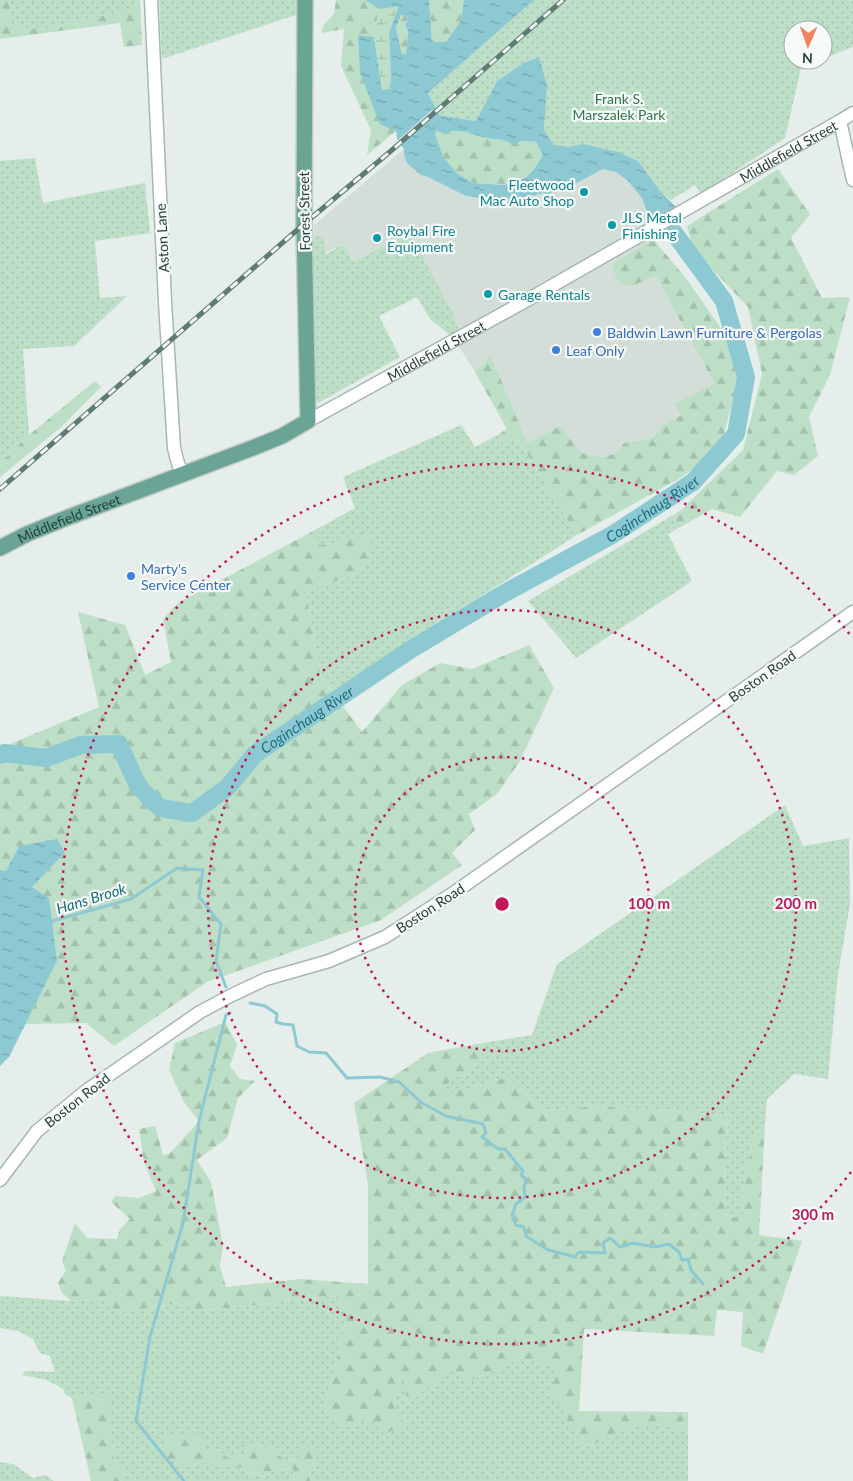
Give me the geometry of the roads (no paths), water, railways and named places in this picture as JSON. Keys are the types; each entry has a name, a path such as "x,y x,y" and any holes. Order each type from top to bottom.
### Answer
{"main road":[{"name":"Forest Street","path":"305,0 304,224 308,422"},
{"name":"Middlefield Street","path":"0,548 69,517 264,444 308,422"}],"street":[{"name":"Aston Lane","path":"150,0 164,293 174,448 182,475"},
{"name":"Middlefield Street","path":"308,422 529,299 853,113"},
{"path":"840,121 853,180"},
{"name":"Boston Road","path":"0,1180 37,1131 86,1091 200,1012 266,979 328,961 385,936 454,892 853,612"}],"water":[{"path":"365,0 429,0 432,42 446,42 461,20 464,0 534,0 428,93 439,115 476,121 497,81 524,63 539,57 547,85 544,130 554,145 568,147 582,144 618,152 638,161 660,191 676,207 651,222 642,198 628,181 616,172 603,169 575,184 569,183 548,195 544,193 526,197 505,205 490,204 478,198 466,196 421,175 407,163 404,149 397,139 396,131 380,124 360,73 358,35 374,37 382,90 390,89 389,33 399,6 379,9","holes":["401,15 406,16 408,21 405,24 408,32 406,54 402,54 396,28","437,131 445,134 456,131 462,132 505,141 514,145 521,141 536,142 543,155 534,169 525,178 504,185 473,183 458,174 443,157 435,133"]},
{"path":"57,839 65,853 32,887 49,898 57,961 9,1057 0,1066 0,870 6,871 19,846"}],"waterway":[{"name":"Coginchaug River","path":"0,755 4,753 46,758 81,745 119,744 138,786 160,808 192,813 228,787 255,754 410,650 503,594 612,535 693,482 736,434 746,377 724,301 655,207"},
{"name":"Hans Brook","path":"49,922 131,899 177,868 203,870 199,897 221,924 216,961 226,987"},
{"name":"Hans Brook","path":"250,1003 265,1006 277,1014 276,1022 293,1025 297,1046 309,1052 326,1053 347,1078 380,1077 399,1082 422,1103 446,1116 483,1124 486,1133 482,1137 498,1149 505,1149 523,1171 521,1175 526,1179 525,1197 516,1204 512,1215 516,1225 524,1227 526,1236 548,1250 575,1257 579,1252 605,1253 603,1243 610,1238 620,1247 633,1243 655,1247 669,1244 679,1252 682,1260 688,1259 691,1270 703,1284"},
{"path":"184,1481 136,1421 150,1337 183,1223 199,1121 226,1015 230,1013"}],"railway":[{"path":"0,489 563,0"}],"place":[{"name":"Fleetwood Mac Auto Shop","path":"584,192"},
{"name":"JLS Metal Finishing","path":"612,225"},
{"name":"Roybal Fire Equipment","path":"377,238"},
{"name":"Garage Rentals","path":"488,294"},
{"name":"Baldwin Lawn Furniture & Pergolas","path":"597,332"},
{"name":"Leaf Only","path":"556,350"},
{"name":"Marty's Service Center","path":"131,576"}],"park label":[{"name":"Frank S. Marszalek Park","path":"619,106"}]}
